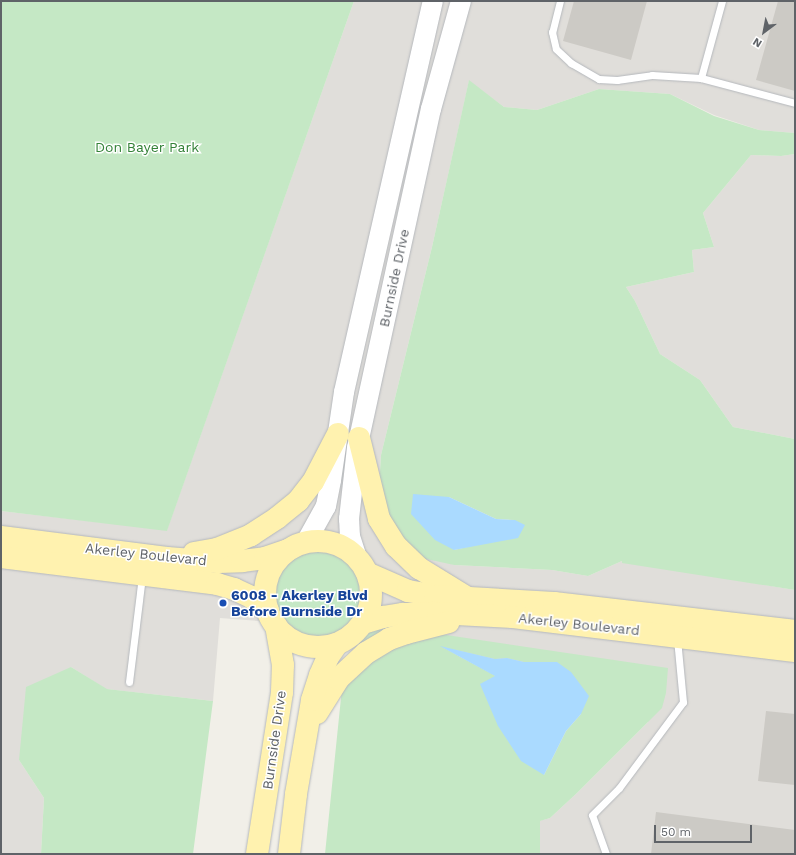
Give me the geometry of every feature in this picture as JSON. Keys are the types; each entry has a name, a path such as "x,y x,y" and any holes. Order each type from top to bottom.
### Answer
{"main road":[{"name":"Burnside Drive","path":"298,546 326,506 344,392 433,1"},
{"name":"Burnside Drive","path":"362,566 350,537 349,519 351,487 359,438 431,109 461,1"},
{"path":"167,558 217,549 251,535 277,518 298,500 313,482 338,434"},
{"path":"359,438 379,519 396,546 419,568 470,607"},
{"name":"Akerley Boulevard","path":"1,537 167,558 218,562 265,558 298,546"},
{"path":"325,542 342,547 362,566 371,591 370,608 363,623 351,636 337,644 320,647 304,645 288,638 272,619 265,595 268,578 276,562 298,546 325,542"},
{"name":"Akerley Boulevard","path":"1,557 194,580 234,589 251,597 272,619"},
{"name":"Akerley Boulevard","path":"362,566 408,591 435,596 470,607 513,617 676,635 795,651"},
{"name":"Akerley Boulevard","path":"363,623 403,614 470,607 554,603 795,631"},
{"path":"306,734 338,678 366,652 389,639 470,607"},
{"name":"Burnside Drive","path":"257,854 282,692 283,665 272,619"},
{"path":"289,854 312,700 320,675 328,657 337,644"}],"lane":[{"path":"560,1 552,32 556,49 571,63 599,78 617,80 652,75 701,78 795,103"},
{"path":"701,78 722,1"},
{"path":"129,682 143,574"},
{"path":"606,854 592,815 619,788 683,702 676,635"}],"shaded area":[{"path":"354,1 795,1 795,133 759,130 714,115 670,94 599,89 537,110 504,107 469,81 432,247 381,455 377,521 454,565 552,570 588,576 622,561 795,590 795,854 540,854 539,821 550,818 648,722 366,623 308,625 220,618 213,701 106,689 71,667 19,760 44,798 41,854 1,854 1,511 167,530"},
{"path":"795,154 795,439 733,427 700,380 660,354 635,301 626,287 694,272 692,250 714,247 703,213 751,155 781,156"}],"green space":[{"name":"Don Bayer Park","path":"1,1 354,1 167,531 1,511"},
{"path":"469,80 504,107 537,110 599,89 670,94 714,116 759,130 795,133 795,154 781,156 751,155 703,213 714,247 692,250 694,272 626,287 635,301 660,354 700,380 733,427 795,439 795,590 622,563 622,561 588,576 552,570 454,565 399,553 377,521 381,455 432,247","holes":["449,497 496,519 515,520 480,544 454,550"]},
{"path":"318,552 335,556 350,566 360,581 364,598 360,615 350,630 335,640 318,644 301,640 286,630 276,615 272,598 276,581 286,566 301,556"},
{"path":"366,623 668,668 666,693 662,708 577,793 550,818 540,821 540,854 325,854 342,688","holes":["442,647 495,659 507,658 524,662 557,662 581,714 566,731 544,775 496,676"]},
{"path":"71,667 107,689 213,701 193,854 41,854 44,798 19,760 26,687"}],"water":[{"path":"413,494 449,497 496,519 515,520 525,525 518,538 454,550 435,540 411,514"},
{"path":"440,646 495,659 507,658 524,662 557,662 571,672 589,696 581,714 566,731 544,775 521,761 498,726 480,684 495,676"}],"building":[{"path":"574,1 647,1 631,60 563,41"},
{"path":"778,1 795,1 795,91 756,80"},
{"path":"766,711 795,714 795,785 758,781"},
{"path":"656,812 795,830 795,854 651,854"}],"place":[{"name":"6008 - Akerley Blvd Before Burnside Dr","path":"223,603"}]}
